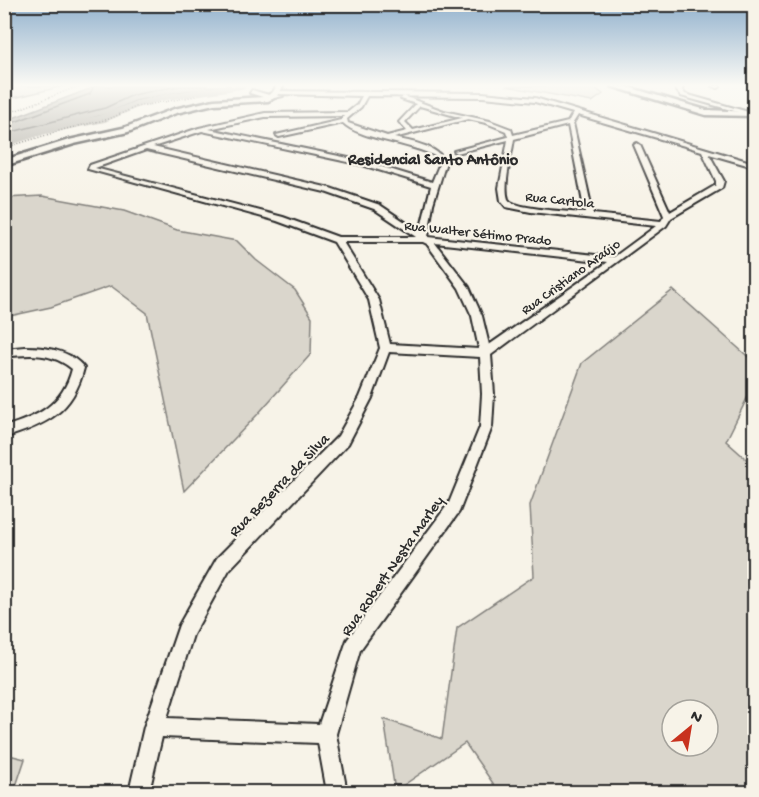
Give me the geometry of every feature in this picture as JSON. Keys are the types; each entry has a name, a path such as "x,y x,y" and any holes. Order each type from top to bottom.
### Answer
{"main road":[{"path":"4,161 64,140 132,123"},
{"path":"4,161 125,130 143,123"}],"street":[{"path":"230,123 201,129 92,166 91,169 238,207 337,240 374,300 385,348 485,353"},
{"path":"279,135 334,123"},
{"path":"347,123 356,131 420,146 440,154 443,165 435,185 423,239"},
{"path":"403,123 412,132"},
{"path":"384,138 447,123"},
{"path":"488,123 506,128 511,138"},
{"path":"457,151 569,123"},
{"path":"570,123 589,215"},
{"path":"614,123 754,165"},
{"path":"201,129 363,163 435,185"},
{"name":"Rua Cartola","path":"511,138 503,188 505,201 509,205 524,209 665,220"},
{"path":"637,145 665,220"},
{"name":"Rua Robert Nesta Marley","path":"146,148 327,190 364,201 390,214 430,242 446,260 464,287 477,316 485,353 488,394 486,427 454,507 353,646 327,734 337,792"},
{"name":"Rua Cristiano Araújo","path":"485,353 616,260 665,220 721,183 704,150"},
{"name":"Rua Walter Sétimo Prado","path":"337,240 423,239 616,260"},
{"name":"Rua Bezerra da Silva","path":"139,792 154,727 185,631 223,564 343,440 366,398 385,348"},
{"path":"4,353 57,352 78,368 76,383 63,403 35,424 4,433"},
{"path":"154,727 327,734"}],"path":[{"path":"4,147 91,123"}],"shaded area":[{"path":"42,196 124,211 177,230 237,241 256,260 295,290 312,317 311,354 257,415 184,491 147,313 111,286 51,307 5,317 5,198"},
{"path":"673,290 754,362 754,384 726,441 754,466 754,792 499,792 465,743 395,791 384,719 442,739 457,628 534,576 530,505 582,363"},
{"path":"5,754 25,759 14,792 5,792"}],"water":[{"path":"5,123 72,123 5,141"}],"waterway":[{"path":"4,143 42,131 80,123"}],"district":[{"name":"Residencial Santo Antônio","path":"433,158"}]}
